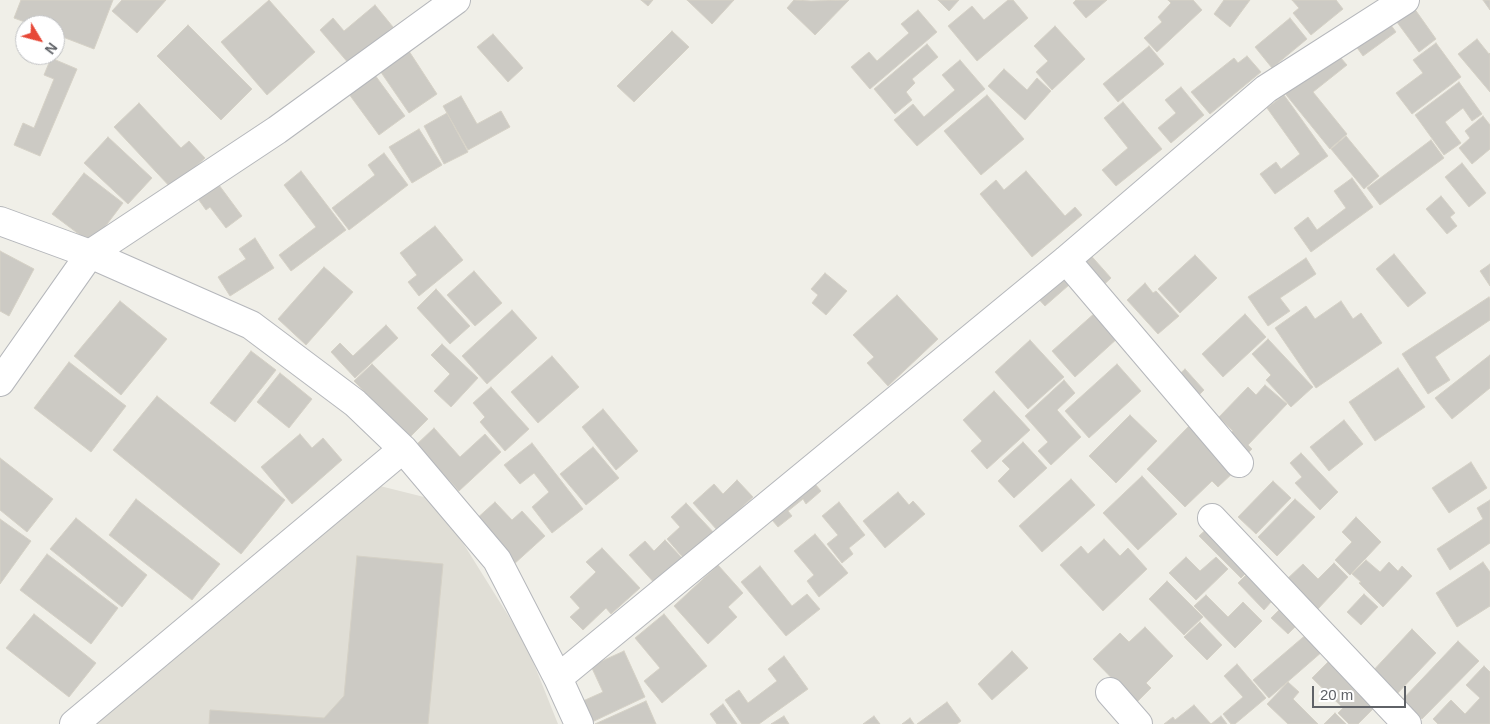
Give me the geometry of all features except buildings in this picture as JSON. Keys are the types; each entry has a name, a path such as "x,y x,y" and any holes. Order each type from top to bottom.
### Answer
{"street":[{"path":"0,382 90,254 277,130 456,0"},
{"path":"558,678 1066,260 1266,89 1405,0"},
{"path":"0,221 90,254 251,325 355,403 403,449 497,560 558,678 579,724"},
{"path":"1066,260 1239,463"},
{"path":"74,724 403,449"},
{"path":"1212,518 1407,724"},
{"path":"1110,692 1138,724"}],"shaded area":[{"path":"356,480 440,501 453,527 526,644 558,724 78,724"}]}
